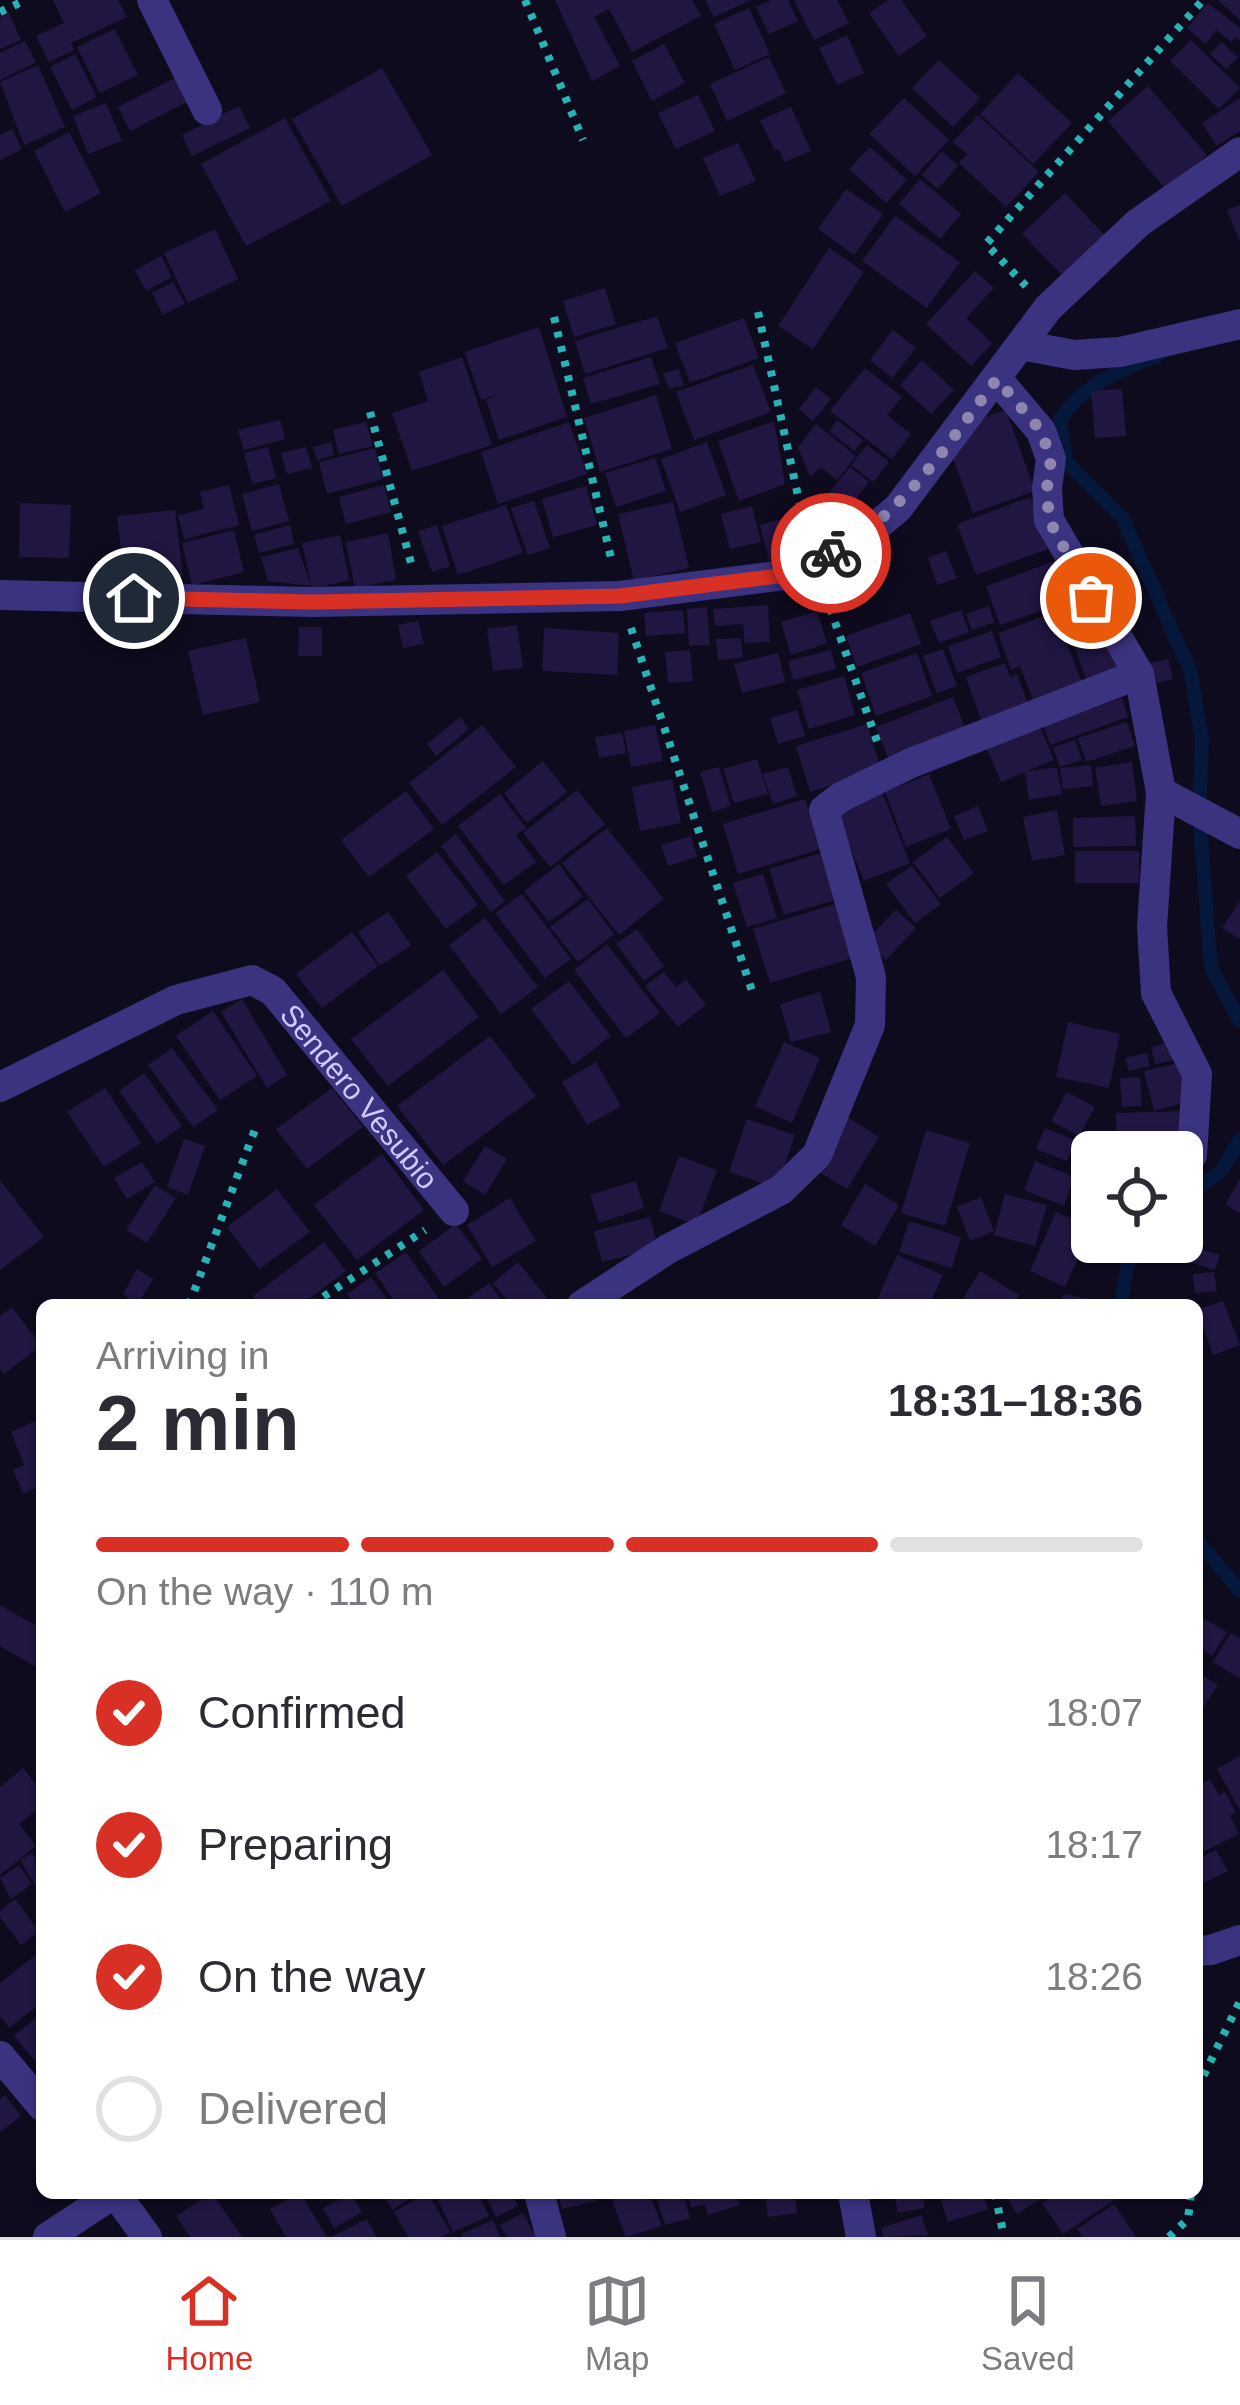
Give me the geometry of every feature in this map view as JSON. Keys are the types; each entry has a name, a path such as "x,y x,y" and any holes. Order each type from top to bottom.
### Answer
{"street":[{"path":"152,0 207,110"},
{"path":"0,595 313,602 620,596 793,574 867,534 898,508 1048,308 1138,224 1240,152"},
{"path":"1022,345 1074,355 1120,352 1240,324"},
{"path":"997,379 1041,431 1051,459 1049,520 1139,674 1161,792 1151,927 1156,993 1197,1074 1193,1131"},
{"path":"591,1299 668,1249 781,1190 817,1155 871,1024 871,977 824,810 911,764 1139,674"},
{"path":"1161,792 1240,834"},
{"name":"Sendero Vesubio","path":"0,1087 176,1000 252,980 273,991 454,1211"},
{"path":"1203,1951 1240,1940"},
{"path":"0,2056 36,2099"},
{"path":"48,2237 106,2199"},
{"path":"119,2199 147,2237"},
{"path":"540,2199 551,2237"},
{"path":"854,2199 861,2237"}],"path":[{"path":"0,13 26,0"},
{"path":"525,0 583,140"},
{"path":"1048,308 986,244 1203,0"},
{"path":"554,317 620,596 754,997"},
{"path":"370,412 420,600"},
{"path":"191,1299 257,1124"},
{"path":"319,1299 454,1211"},
{"path":"1203,2078 1240,2001"},
{"path":"996,2199 1004,2237"},
{"path":"1169,2237 1188,2219 1190,2199"}],"building":[{"path":"53,0 118,0 127,17 71,43 74,50 49,62 36,36 64,23"},
{"path":"555,0 692,0 701,16 632,52 609,9 594,17 620,66 592,81"},
{"path":"705,0 751,0 714,17"},
{"path":"771,0 788,0 798,21 769,34 756,7"},
{"path":"794,0 837,0 849,23 814,40"},
{"path":"888,0 901,0 927,36 899,56 869,13"},
{"path":"1218,0 1240,0 1240,20"},
{"path":"1208,3 1240,28 1240,41 1235,37 1231,42 1216,30 1206,44 1187,28"},
{"path":"749,8 770,54 735,70 714,24"},
{"path":"9,13 21,40 0,49 0,17"},
{"path":"115,29 138,75 100,93 77,47"},
{"path":"847,35 864,73 837,85 819,48"},
{"path":"1191,40 1240,88 1219,109 1170,61"},
{"path":"25,41 36,62 0,80 0,53"},
{"path":"1222,42 1238,58 1226,69 1210,54"},
{"path":"664,44 685,83 652,101 632,61"},
{"path":"75,54 97,97 72,110 50,67"},
{"path":"769,57 786,93 727,121 710,84"},
{"path":"939,60 980,98 953,127 912,88"},
{"path":"38,65 65,127 24,145 0,82"},
{"path":"382,68 432,155 342,206 292,119"},
{"path":"1018,73 1072,123 1033,164 980,114"},
{"path":"175,78 187,102 130,131 118,107"},
{"path":"1148,86 1207,155 1166,190 1108,121"},
{"path":"698,95 715,131 676,149 658,113"},
{"path":"904,98 949,140 915,176 869,134"},
{"path":"1240,98 1240,131 1217,146 1202,123"},
{"path":"106,103 122,141 88,154 73,116"},
{"path":"239,106 250,128 192,156 182,135"},
{"path":"791,107 811,151 785,162 760,120"},
{"path":"978,115 1039,172 1006,207 959,163 967,154 953,142"},
{"path":"285,118 331,201 246,246 201,164"},
{"path":"12,129 22,149 0,160 0,135"},
{"path":"69,132 101,193 65,212 34,151"},
{"path":"738,143 756,181 720,196 703,158"},
{"path":"870,147 907,180 886,203 849,169"},
{"path":"942,151 958,166 938,189 922,175"},
{"path":"920,179 961,214 940,239 899,204"},
{"path":"846,189 883,214 854,255 818,229"},
{"path":"1065,193 1108,239 1066,279 1022,234"},
{"path":"1240,205 1240,242 1227,210"},
{"path":"895,216 960,262 927,308 862,261"},
{"path":"215,229 238,279 188,303 164,253"},
{"path":"829,248 864,272 813,349 778,326"},
{"path":"161,256 172,277 146,291 135,270"},
{"path":"975,271 994,288 966,318 992,343 971,366 926,324"},
{"path":"173,282 185,304 163,315 152,293"},
{"path":"605,288 616,324 574,337 563,301"},
{"path":"657,316 668,348 585,374 575,341"},
{"path":"744,318 759,358 690,383 675,343"},
{"path":"539,327 567,417 499,440 486,400 504,392 481,400 465,352"},
{"path":"893,330 916,348 892,378 870,360"},
{"path":"462,357 492,445 412,471 392,413 428,401 419,372"},
{"path":"651,357 660,384 591,404 583,378"},
{"path":"922,360 954,390 931,414 900,385"},
{"path":"753,365 771,412 694,440 676,392"},
{"path":"865,368 902,397 887,415 911,434 892,459 830,411"},
{"path":"679,369 684,385 669,389 663,374"},
{"path":"816,387 831,399 813,421 799,409"},
{"path":"1122,389 1126,436 1095,438 1091,391"},
{"path":"656,395 672,449 600,472 584,418"},
{"path":"1006,410 1035,491 973,513 951,453 978,419"},
{"path":"280,420 285,439 244,450 238,430"},
{"path":"837,420 863,440 854,451 829,431"},
{"path":"774,421 785,484 739,501 718,441"},
{"path":"366,422 373,446 339,454 333,430"},
{"path":"569,422 587,474 498,504 481,452"},
{"path":"816,424 856,456 837,480 821,467 810,477 798,447"},
{"path":"331,442 334,455 317,460 313,447"},
{"path":"707,442 726,495 680,512 661,459"},
{"path":"867,445 889,462 873,482 851,465"},
{"path":"268,447 276,478 252,484 244,453"},
{"path":"306,447 312,468 287,474 281,453"},
{"path":"375,448 383,479 327,494 319,462"},
{"path":"655,458 666,491 616,507 605,473"},
{"path":"850,467 869,482 848,509 829,493"},
{"path":"279,484 289,521 252,531 242,494"},
{"path":"229,485 239,525 184,539 178,515 204,509 200,492"},
{"path":"384,485 391,512 346,524 339,497"},
{"path":"586,486 597,525 553,537 542,499"},
{"path":"828,496 840,530 820,537 807,503"},
{"path":"1030,497 1048,549 976,575 957,524"},
{"path":"534,501 550,548 528,555 511,508"},
{"path":"673,502 689,568 634,581 618,514"},
{"path":"20,503 71,505 69,558 19,557"},
{"path":"506,505 523,553 458,575 442,526"},
{"path":"752,506 761,542 730,549 721,514"},
{"path":"175,510 183,576 125,583 117,516"},
{"path":"786,518 796,554 769,561 760,525"},
{"path":"290,525 294,544 259,553 254,535"},
{"path":"437,525 450,566 432,572 418,531"},
{"path":"234,530 244,572 192,585 182,543"},
{"path":"388,533 396,580 355,588 346,542"},
{"path":"340,535 349,580 312,589 302,543"},
{"path":"298,548 311,586 268,581 261,557"},
{"path":"946,551 957,578 937,585 928,558"},
{"path":"1058,560 1072,600 1000,625 986,586"},
{"path":"1089,599 1101,633 1073,643 1060,609"},
{"path":"768,605 770,642 745,643 743,624 715,626 713,609"},
{"path":"989,606 994,622 972,630 966,614"},
{"path":"707,607 710,645 689,646 687,609"},
{"path":"683,610 685,633 646,636 644,613"},
{"path":"961,610 969,632 939,643 930,621"},
{"path":"817,611 827,643 791,655 781,622"},
{"path":"1055,612 1084,688 1035,706 1020,666 1011,670 998,633"},
{"path":"910,613 921,644 857,667 846,636"},
{"path":"418,621 424,644 403,648 398,625"},
{"path":"517,625 523,668 493,671 487,629"},
{"path":"299,627 322,627 322,656 298,656"},
{"path":"544,628 619,633 617,675 542,671"},
{"path":"992,631 1001,657 957,673 948,646"},
{"path":"1108,633 1123,674 1089,687 1074,646"},
{"path":"246,638 260,702 203,715 188,651"},
{"path":"741,638 743,658 718,660 716,639"},
{"path":"943,649 957,686 937,693 923,656"},
{"path":"690,650 693,681 668,683 665,652"},
{"path":"831,650 836,669 793,680 788,661"},
{"path":"778,653 785,682 742,693 734,664"},
{"path":"917,653 932,696 876,716 861,673"},
{"path":"1168,659 1173,679 1147,685 1142,665"},
{"path":"1005,663 1010,677 1017,674 1028,704 981,720 966,677"},
{"path":"844,676 855,715 809,729 797,690"},
{"path":"953,697 966,730 889,760 876,727"},
{"path":"1122,698 1128,717 1050,745 1044,726"},
{"path":"797,710 805,736 778,744 770,718"},
{"path":"460,717 469,729 436,756 427,744"},
{"path":"1127,722 1135,746 1086,762 1078,738"},
{"path":"867,724 881,770 810,792 796,746"},
{"path":"482,725 516,767 442,825 409,783"},
{"path":"655,725 663,761 631,767 624,731"},
{"path":"1040,727 1054,760 1001,782 987,749"},
{"path":"622,733 626,753 599,758 595,737"},
{"path":"1075,740 1082,760 1060,767 1053,747"},
{"path":"757,759 768,794 734,803 723,769"},
{"path":"543,761 567,792 527,823 504,793"},
{"path":"1132,762 1137,801 1101,806 1095,768"},
{"path":"1091,765 1093,786 1063,789 1060,768"},
{"path":"719,767 731,806 712,812 700,772"},
{"path":"788,767 797,796 773,804 763,774"},
{"path":"1057,768 1062,794 1029,800 1025,772"},
{"path":"929,774 951,829 906,847 885,792"},
{"path":"672,779 681,823 640,831 632,787"},
{"path":"577,790 605,824 550,867 523,833"},
{"path":"406,791 434,829 369,877 341,840"},
{"path":"882,792 910,863 864,881 835,811"},
{"path":"500,794 526,828 516,835 536,862 504,885 458,826"},
{"path":"805,799 821,849 738,874 723,824"},
{"path":"978,806 988,831 964,840 954,816"},
{"path":"1057,810 1065,855 1032,861 1023,817"},
{"path":"1135,816 1136,846 1073,847 1073,818"},
{"path":"607,828 664,899 619,935 562,863"},
{"path":"456,834 505,901 491,912 441,846"},
{"path":"691,836 697,857 668,866 661,845"},
{"path":"947,837 974,873 940,898 913,862"},
{"path":"1075,851 1139,851 1139,883 1075,883"},
{"path":"437,852 478,905 446,929 406,876"},
{"path":"821,853 835,900 784,915 769,869"},
{"path":"559,864 583,897 549,922 524,891"},
{"path":"912,866 941,904 915,923 886,884"},
{"path":"763,874 777,918 747,927 733,883"},
{"path":"522,894 571,959 545,978 495,913"},
{"path":"588,899 614,934 578,962 550,927"},
{"path":"1240,901 1240,939 1222,928"},
{"path":"842,902 859,956 770,983 753,929"},
{"path":"896,910 916,928 886,960 866,941"},
{"path":"388,912 411,945 380,966 358,932"},
{"path":"485,918 538,987 501,1014 449,945"},
{"path":"637,929 664,966 644,981 616,944"},
{"path":"352,932 378,966 322,1008 296,974"},
{"path":"607,944 660,1013 626,1038 574,970"},
{"path":"443,970 479,1017 388,1086 351,1039"},
{"path":"664,972 676,987 686,979 706,1005 678,1027 645,986"},
{"path":"569,981 611,1036 573,1065 531,1009"},
{"path":"820,992 831,1032 791,1042 780,1004"},
{"path":"242,999 287,1075 267,1088 221,1012"},
{"path":"213,1011 257,1076 220,1100 176,1036"},
{"path":"1068,1022 1120,1034 1109,1088 1056,1077"},
{"path":"490,1036 536,1096 443,1165 397,1106"},
{"path":"1172,1041 1177,1059 1155,1064 1151,1047"},
{"path":"784,1042 820,1058 792,1123 755,1106"},
{"path":"172,1048 218,1110 193,1127 148,1065"},
{"path":"1147,1053 1150,1066 1129,1071 1125,1058"},
{"path":"596,1062 621,1106 587,1125 562,1082"},
{"path":"1180,1063 1190,1101 1154,1111 1144,1071"},
{"path":"144,1073 182,1126 157,1144 119,1091"},
{"path":"1140,1077 1142,1106 1122,1107 1120,1078"},
{"path":"105,1088 141,1143 104,1167 67,1112"},
{"path":"332,1088 363,1127 307,1169 276,1129"},
{"path":"1067,1092 1095,1107 1082,1131 1071,1132 1051,1121"},
{"path":"1185,1111 1184,1131 1116,1131 1116,1113"},
{"path":"847,1117 879,1137 847,1189 816,1170"},
{"path":"747,1119 795,1135 777,1188 729,1172"},
{"path":"1045,1128 1071,1138 1067,1161 1036,1149"},
{"path":"926,1130 970,1143 945,1226 901,1213"},
{"path":"184,1139 205,1146 188,1195 167,1187"},
{"path":"485,1146 507,1159 485,1195 463,1181"},
{"path":"382,1154 424,1210 357,1260 314,1205"},
{"path":"679,1156 717,1170 696,1225 659,1211"},
{"path":"1035,1161 1071,1176 1064,1206 1024,1190"},
{"path":"142,1162 155,1182 127,1199 114,1178"},
{"path":"1240,1179 1240,1213 1225,1204"},
{"path":"0,1180 44,1237 0,1270"},
{"path":"636,1181 644,1208 599,1223 590,1195"},
{"path":"865,1184 899,1205 875,1246 841,1225"},
{"path":"155,1185 176,1198 147,1243 126,1230"},
{"path":"277,1189 310,1232 259,1269 227,1227"},
{"path":"1005,1194 1047,1205 1035,1246 994,1235"},
{"path":"981,1197 994,1231 970,1241 957,1207"},
{"path":"510,1198 536,1241 492,1267 467,1225"},
{"path":"1056,1212 1071,1218 1071,1263 1076,1263 1065,1287 1030,1271"},
{"path":"650,1217 658,1248 602,1262 594,1231"},
{"path":"909,1221 961,1237 952,1268 899,1252"},
{"path":"456,1224 482,1259 444,1287 419,1251"},
{"path":"324,1242 346,1271 309,1299 253,1296"},
{"path":"1203,1250 1220,1255 1215,1270 1192,1263 1203,1263"},
{"path":"406,1252 439,1299 393,1299 375,1273"},
{"path":"897,1255 943,1275 932,1299 877,1299"},
{"path":"518,1262 547,1298 506,1299 493,1283"},
{"path":"137,1269 153,1279 141,1299 123,1294"},
{"path":"980,1271 1019,1295 1017,1299 963,1299"},
{"path":"1214,1272 1217,1291 1195,1293 1193,1274"},
{"path":"371,1277 387,1299 351,1299 347,1294"},
{"path":"489,1283 501,1299 466,1299"},
{"path":"1223,1301 1240,1345 1213,1355 1203,1327 1203,1308"},
{"path":"12,1307 36,1339 36,1350 4,1374 0,1368 0,1316"},
{"path":"36,1421 36,1488 23,1494 13,1470 24,1465 11,1432"},
{"path":"0,1605 36,1626 36,1667 0,1646"},
{"path":"1203,1618 1227,1632 1212,1656 1203,1651"},
{"path":"1231,1633 1240,1638 1240,1679 1213,1662"},
{"path":"1203,1675 1218,1685 1203,1708"},
{"path":"1240,1756 1240,1810 1217,1769"},
{"path":"23,1768 36,1784 36,1811 19,1824 36,1846 0,1875 0,1787"},
{"path":"1210,1779 1219,1795 1225,1792 1236,1813 1230,1816 1239,1834 1203,1852 1203,1782"},
{"path":"1216,1850 1228,1871 1203,1883 1203,1856"},
{"path":"32,1853 36,1859 36,1886 20,1860"},
{"path":"19,1865 32,1884 11,1899 0,1878"},
{"path":"15,1899 36,1933 21,1945 0,1911"},
{"path":"36,1955 36,2007 9,2028 0,2016 0,1983"},
{"path":"36,2018 36,2062 14,2036"},
{"path":"5,2095 21,2116 0,2132 0,2099"},
{"path":"203,2199 216,2199 242,2237 190,2237 176,2216"},
{"path":"289,2199 304,2199 327,2237 286,2237 270,2209"},
{"path":"340,2199 354,2199 362,2212 334,2228 323,2208"},
{"path":"385,2199 409,2199 393,2210"},
{"path":"417,2199 431,2199 450,2232 441,2237 408,2237 394,2212"},
{"path":"437,2199 481,2199 489,2216 453,2232"},
{"path":"487,2199 515,2199 518,2206 496,2217"},
{"path":"560,2199 596,2199 596,2201 562,2209"},
{"path":"611,2199 651,2199 662,2226 626,2237"},
{"path":"657,2199 685,2199 690,2218 665,2225"},
{"path":"689,2199 738,2199 740,2205 708,2215 705,2204 691,2208"},
{"path":"766,2199 795,2199 797,2213 768,2217"},
{"path":"895,2199 923,2199 925,2208 898,2213"},
{"path":"985,2199 988,2209 948,2222 941,2201"},
{"path":"1008,2199 1041,2199 1017,2214"},
{"path":"1048,2199 1116,2199 1063,2234 1042,2203"},
{"path":"1114,2204 1136,2237 1083,2237 1077,2229"},
{"path":"523,2213 536,2237 507,2237 500,2225"},
{"path":"921,2215 928,2235 884,2237 881,2228"},
{"path":"367,2219 376,2237 331,2237"},
{"path":"493,2220 500,2237 461,2234"}],"waterway":[{"path":"1158,356 1103,380 1079,397 1060,420 1066,461 1122,517 1191,673 1202,741 1199,813 1211,968 1240,1021"},
{"path":"1203,1184 1221,1171 1240,1140"},
{"path":"1122,1299 1129,1263"},
{"path":"1203,1547 1240,1591"}],"way so far":[{"path":"831,553 867,534 898,508 997,379 1041,431 1051,459 1049,520 1091,598"}],"route":[{"path":"134,598 313,602 620,596 793,574 831,553"}]}
